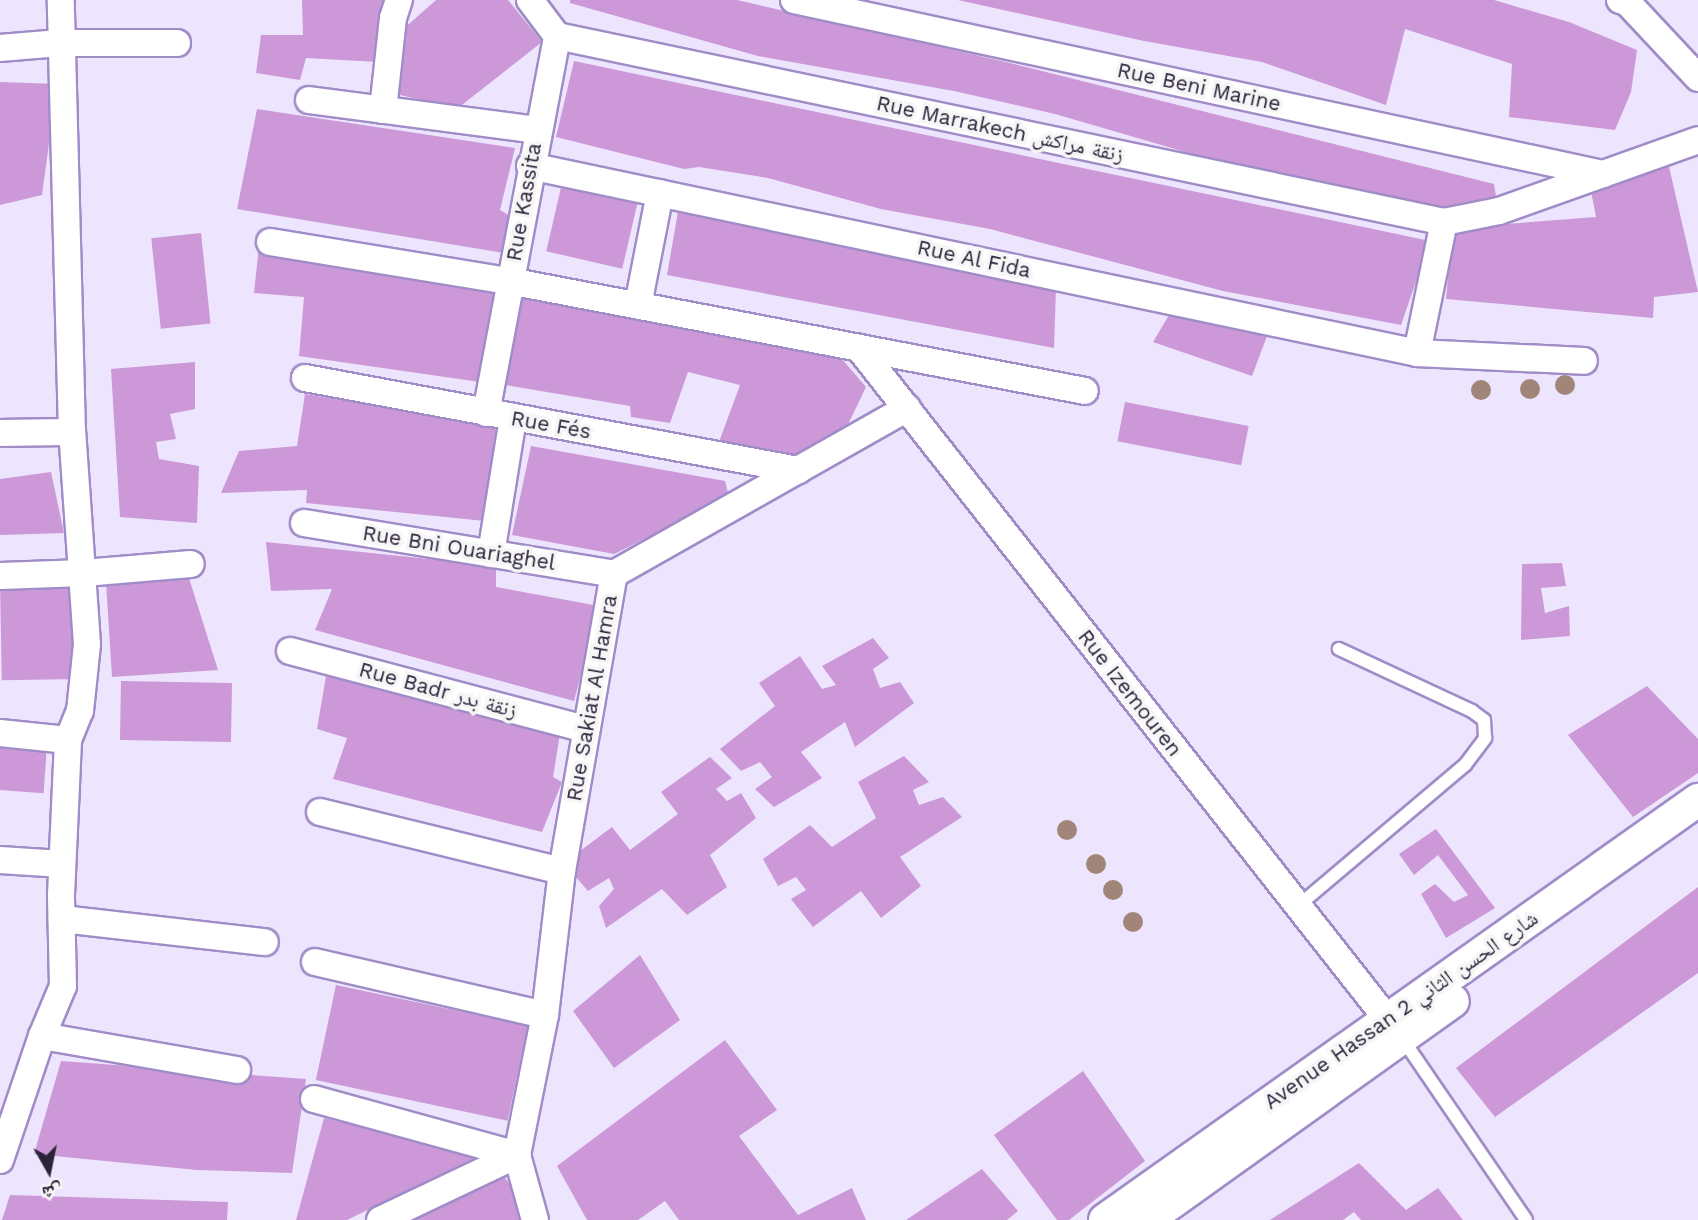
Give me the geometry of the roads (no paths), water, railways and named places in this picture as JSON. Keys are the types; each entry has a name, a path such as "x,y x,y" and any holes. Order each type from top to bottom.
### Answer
{"street":[{"path":"0,1160 42,1036 63,986 62,864 68,740 80,710 87,644 72,432 61,0"},
{"path":"383,110 393,18 399,0"},
{"path":"530,0 557,36"},
{"name":"Rue Beni Marine","path":"794,0 1603,174"},
{"path":"1620,0 1627,2 1698,78"},
{"name":"Rue Kassita","path":"486,413 530,166 557,36"},
{"name":"Rue Marrakech زنقة مراكش","path":"557,36 1444,222"},
{"path":"0,48 60,43 177,43"},
{"path":"309,100 537,130"},
{"path":"1417,353 1444,222 1499,211 1698,141"},
{"name":"Rue Al Fida","path":"530,166 1417,353 1584,361"},
{"path":"638,305 660,193"},
{"path":"270,242 509,281 1085,391"},
{"name":"Rue Izemouren","path":"859,348 1394,1029"},
{"name":"Rue Fés","path":"305,378 798,470"},
{"name":"Rue Sakiat Al Hamra","path":"517,1155 545,1015 562,871 614,573 907,408"},
{"path":"491,554 513,418"},
{"path":"0,433 72,432"},
{"name":"Rue Bni Ouariaghel","path":"304,523 614,573"},
{"path":"0,576 84,573 191,564"},
{"name":"Rue Badr زنقة بدر","path":"290,651 586,729"},
{"path":"0,733 68,740"},
{"name":"Avenue Hassan 2 شارع الحسن الثاني","path":"1394,1029 1698,800"},
{"path":"320,812 562,871"},
{"name":"Avenue Hassan 2 شارع الحسن الثاني","path":"1105,1220 1183,1179 1394,1029 1698,825"},
{"path":"0,860 62,864"},
{"path":"62,919 265,942"},
{"path":"315,962 545,1015"},
{"path":"42,1036 237,1070"},
{"path":"314,1099 517,1155"},
{"path":"380,1220 517,1155"},
{"path":"517,1155 535,1220"},
{"name":"Avenue Hassan 2 شارع الحسن الثاني","path":"1146,1220 1183,1179"}],"lane":[{"path":"1298,906 1465,765 1485,738 1485,720 1472,711 1339,649"},
{"path":"1394,1029 1526,1220"}]}
